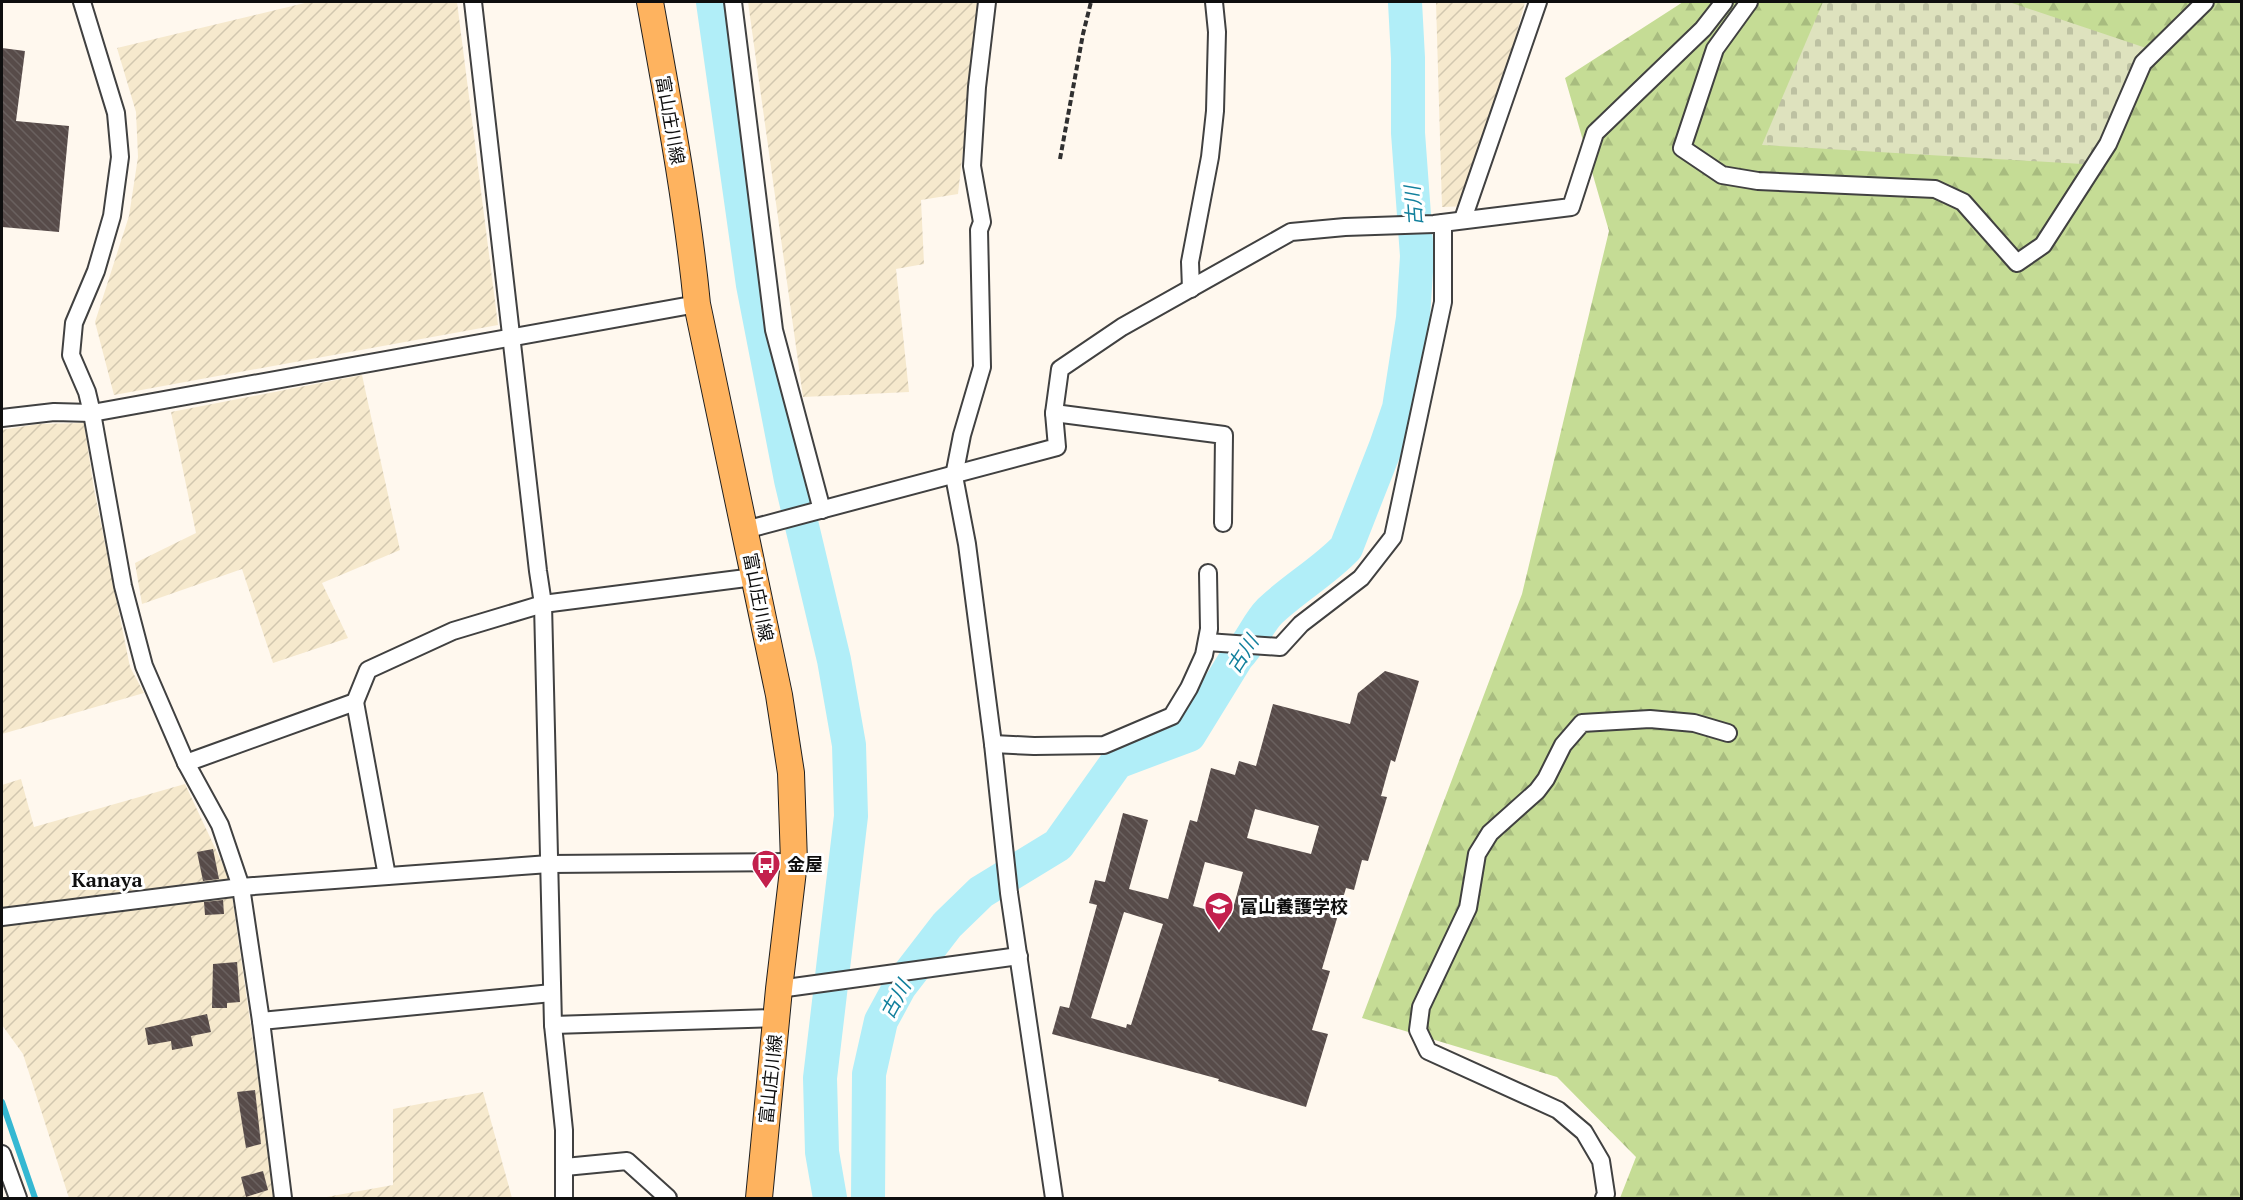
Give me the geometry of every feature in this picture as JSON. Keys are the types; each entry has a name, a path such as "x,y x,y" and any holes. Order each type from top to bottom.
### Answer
{"main road":[{"name":"富山庄川線","path":"650,2 672,125 692,255 697,304 746,530 779,695 791,773 794,862 778,989 759,1198"}],"street":[{"path":"82,2 116,112 120,157 112,216 96,271 74,323 71,355 87,392 92,413 118,563 144,666 186,763 220,825 241,887 261,1021 283,1198"},
{"path":"473,2 543,604 553,1025 562,1097 564,1198"},
{"path":"733,2 774,330 818,511"},
{"path":"987,2 977,87 972,166 982,222 979,230 982,367 954,476 967,544 993,744 1005,864 1054,1198"},
{"path":"1191,289 1190,262 1210,157 1215,111 1217,32 1214,2"},
{"path":"1463,219 1538,2"},
{"path":"746,530 1057,447 1053,413 1060,369 1122,327 1291,232 1439,223 1571,207 1595,133 1703,29 1724,2"},
{"path":"1749,2 1715,49 1682,148 1722,175 1758,181 1935,189 1963,202 2017,263 2043,245 2108,144 2144,63 2205,2"},
{"path":"1215,642 1280,648 1301,624 1361,578 1393,537 1443,302 1439,223"},
{"path":"2,418 54,412 92,413 697,304"},
{"path":"1053,413 1224,435 1223,523"},
{"path":"1208,573 1209,629 1215,642"},
{"path":"387,876 355,702 368,670 453,631 543,604 754,577"},
{"path":"993,744 1104,745 1172,716 1189,688 1204,655 1215,642"},
{"path":"186,763 355,702"},
{"path":"1604,1198 1601,1161 1584,1132 1558,1110 1428,1052 1418,1030 1421,1007 1468,908 1477,854 1490,833 1537,791 1546,779 1563,745 1582,723 1650,719 1694,723 1728,733"},
{"path":"2,917 241,887 549,864 794,862"},
{"path":"778,989 1019,956"},
{"path":"261,1021 552,993"},
{"path":"553,1025 776,1018"},
{"path":"2,1155 18,1198"},
{"path":"565,1167 627,1161 668,1198"}],"path":[{"path":"1060,159 1091,2"}],"shaded area":[{"path":"309,2 457,2 498,325 114,395 95,322 129,216 138,157 136,112 117,48"},
{"path":"748,2 980,2 958,194 921,200 924,264 896,269 909,392 803,397"},
{"path":"1436,2 1525,2 1470,206 1442,207"},
{"path":"362,375 400,550 322,583 348,638 273,663 242,569 142,604 135,563 196,533 171,412"},
{"path":"84,423 94,489 130,667 144,693 2,734 2,430 38,424"},
{"path":"21,779 34,827 185,784 232,884 2,909 2,785"},
{"path":"232,895 274,1198 69,1198 23,1054 2,1025 2,920"},
{"path":"483,1092 512,1198 321,1198 393,1185 393,1109"}],"green space":[{"path":"1683,2 2241,2 2241,1198 1620,1198 1636,1157 1557,1077 1362,1018 1522,594 1609,231 1565,78"},
{"path":"1823,2 2009,2 2152,50 2099,165 1762,145"}],"building":[{"path":"2,48 25,51 16,121 69,126 59,232 2,227"},
{"path":"1385,671 1419,681 1395,762 1391,760 1381,796 1387,797 1368,861 1362,860 1354,890 1346,888 1322,969 1330,971 1312,1030 1328,1034 1306,1107 1218,1081 1219,1079 1052,1034 1060,1006 1069,1008 1097,905 1089,903 1095,880 1105,882 1123,813 1148,820 1129,889 1168,899 1190,820 1197,822 1211,768 1235,775 1239,761 1256,766 1273,704 1350,724 1358,693","holes":["1255,809 1319,826 1311,854 1247,838","1205,862 1243,872 1231,916 1193,906","1124,912 1163,924 1131,1025 1127,1024 1126,1028 1091,1018"]},
{"path":"213,849 219,879 203,881 197,852"},
{"path":"223,900 224,914 205,915 204,902"},
{"path":"237,962 240,1002 227,1003 227,1008 212,1008 213,964"},
{"path":"207,1014 211,1032 191,1036 193,1046 172,1050 171,1041 148,1045 145,1028"},
{"path":"255,1090 261,1144 246,1148 237,1092"},
{"path":"263,1171 268,1190 246,1197 241,1177"}],"waterway":[{"path":"713,2 753,285 791,480 834,660 849,745 851,816 820,1078 822,1152 830,1198"},
{"name":"古川","path":"868,1198 869,1074 881,1021 900,986 947,925 981,892 1058,845 1117,762 1189,735 1265,616 1346,548 1399,408 1413,318 1417,256 1408,133 1405,2"},
{"path":"2,1102 35,1198"}],"place":[{"name":"金屋","path":"766,890"},
{"name":"富山養護学校","path":"1219,932"}],"district":[{"name":"Kanaya","path":"107,879"}]}
